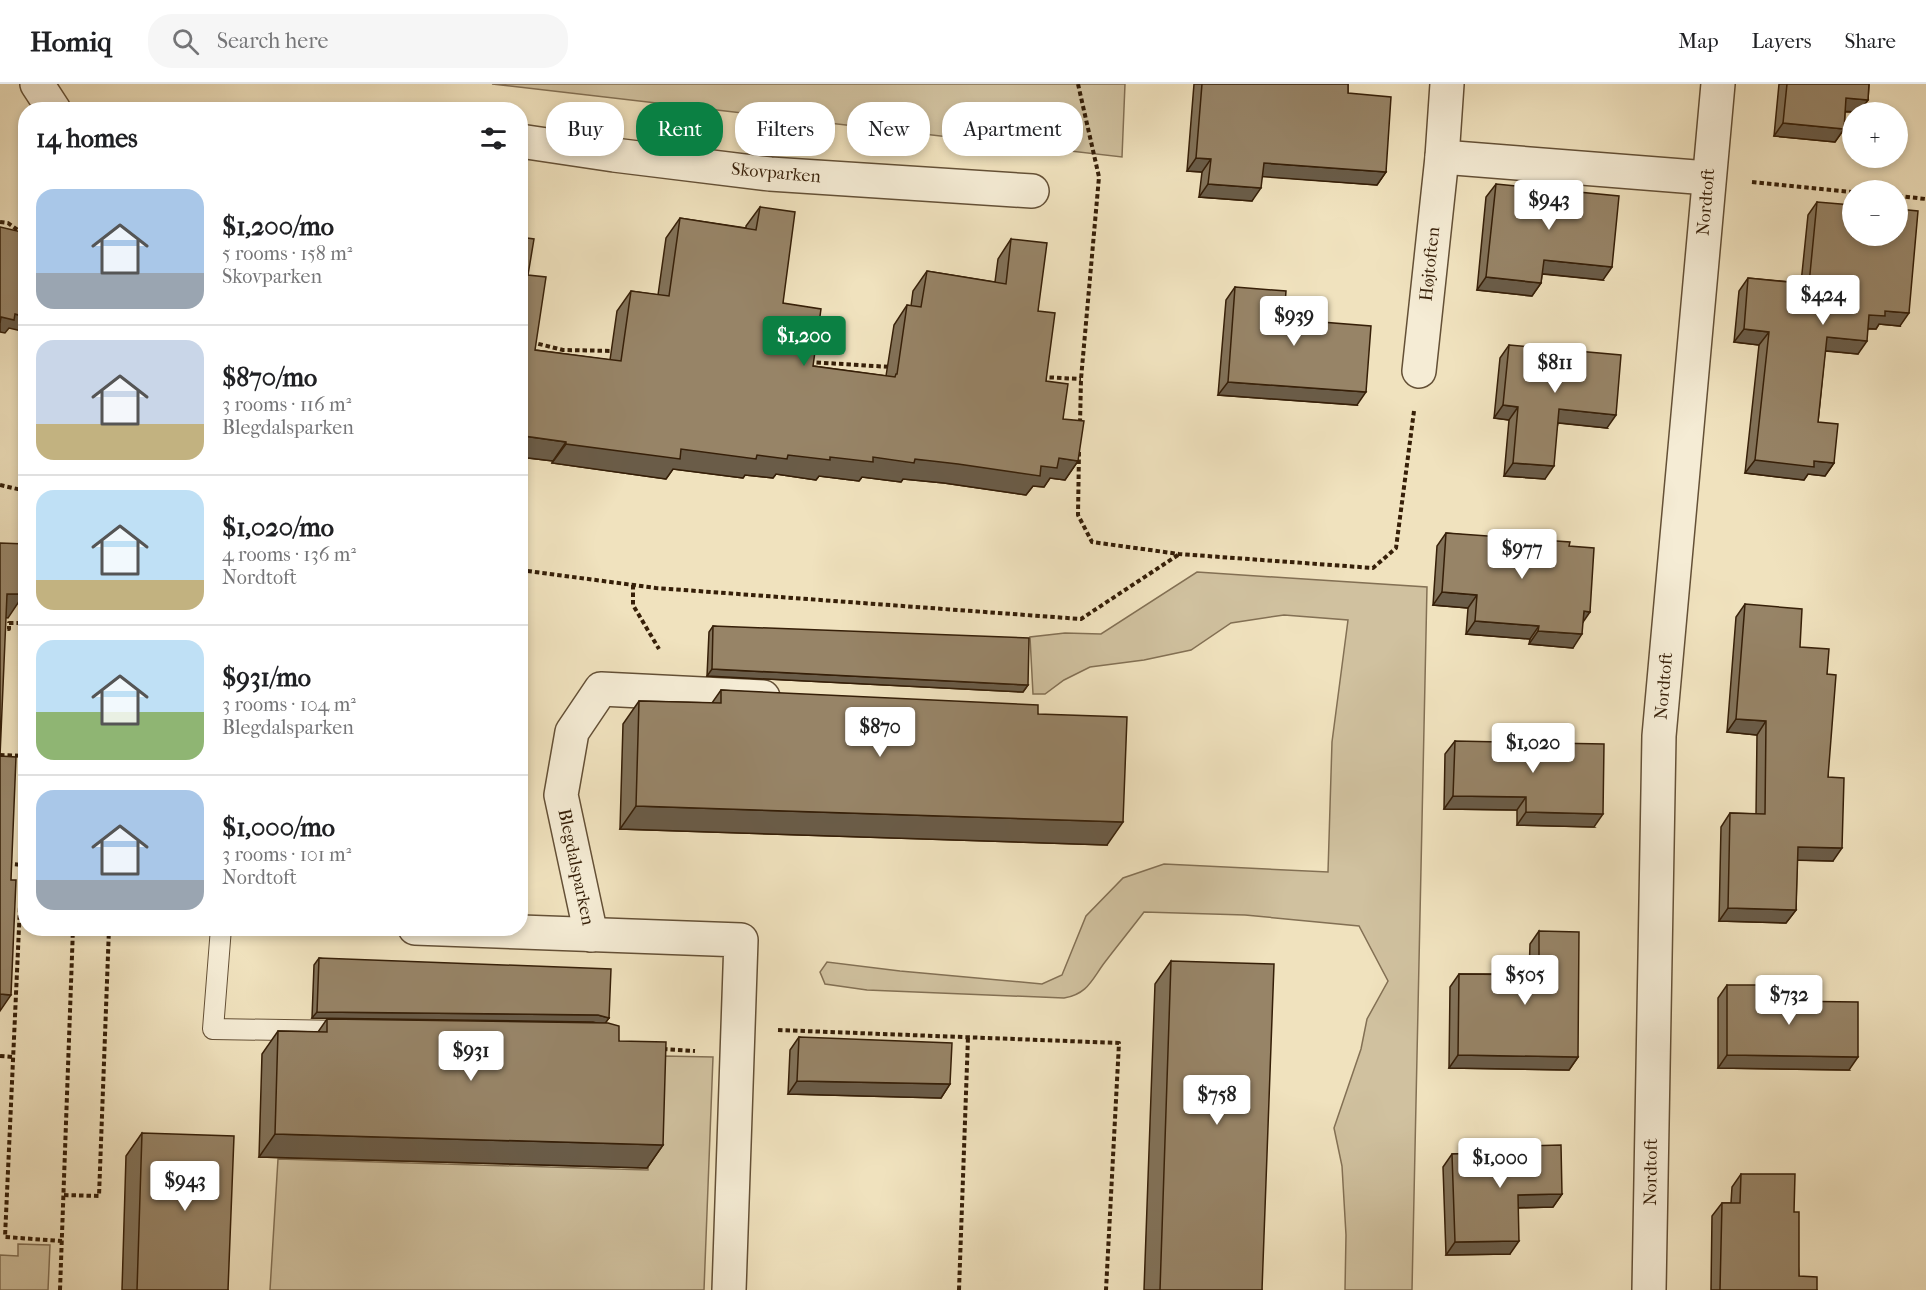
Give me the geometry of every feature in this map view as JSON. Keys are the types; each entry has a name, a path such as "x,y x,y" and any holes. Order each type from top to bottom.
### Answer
{"street":[{"path":"38,84 49,102"},
{"name":"Højtoften","path":"1419,371 1442,157 1447,84"},
{"name":"Nordtoft","path":"1649,1290 1659,736 1718,84"},
{"name":"Skovparken","path":"528,142 770,174 1032,191"},
{"path":"1442,157 1708,178"},
{"name":"Blegdalsparken","path":"591,935 561,795 572,732 601,689 797,699"},
{"name":"Blegdalsparken","path":"528,932 741,940 729,1290"}],"lane":[{"path":"220,936 213,1029 367,1031"}],"path":[{"path":"1078,84 1099,177 1081,379 1080,424"},
{"path":"1708,178 1842,191"},
{"path":"1908,197 1926,199"},
{"path":"0,222 8,223 18,230"},
{"path":"528,341 563,350 623,351"},
{"path":"808,362 897,367"},
{"path":"1079,447 1078,515 1092,542 1179,554 1373,568 1396,548 1419,371"},
{"path":"1034,376 1081,379"},
{"path":"0,485 18,489"},
{"path":"528,571 633,585 1081,619 1179,554"},
{"path":"633,585 633,605 669,665 668,692"},
{"path":"0,628 9,629 9,623 18,623"},
{"path":"0,755 18,756"},
{"path":"0,864 18,865"},
{"path":"19,936 5,1237 62,1240"},
{"path":"60,1290 73,936"},
{"path":"64,1195 99,1196 109,936"},
{"path":"959,1290 968,1037"},
{"path":"659,1049 738,1041 968,1037 1119,1043 1106,1290"},
{"path":"0,1056 13,1057"}],"shaded area":[{"path":"492,84 1125,84 1122,157 1083,152 1083,102 942,102 942,136 930,135 930,102 847,102 847,125 835,124 835,102 735,102 735,112 723,111 723,102 647,102"},
{"path":"1197,572 1427,587 1412,1290 1345,1290 1346,1235 1342,1166 1334,1128 1361,1049 1367,1019 1388,981 1359,926 1245,915 1144,912 1089,985 1079,993 1064,998 867,990 825,984 820,972 827,962 1042,984 1062,975 1086,916 1123,878 1164,864 1328,872 1332,742 1348,620 1284,615 1231,623 1191,650 1144,660 1090,667 1064,680 1045,694 1033,694 1030,637 1065,633 1101,634"},
{"path":"663,1056 713,1057 704,1290 270,1290 278,1159 648,1170 652,1064"},
{"path":"18,1244 50,1245 48,1290 0,1290 0,1255 18,1256"}],"building":[{"path":"1202,84 1348,84 1348,93 1391,97 1386,172 1264,163 1261,188 1208,184 1211,159 1196,158"},
{"path":"1787,84 1869,84 1868,100 1846,98 1846,102 1842,102 1842,129 1783,123"},
{"path":"1496,184 1619,196 1612,267 1544,260 1541,283 1486,277"},
{"path":"1817,202 1842,204 1842,246 1908,246 1908,210 1918,211 1909,313 1885,311 1885,316 1869,315 1867,341 1827,337 1818,422 1838,424 1834,463 1814,461 1814,467 1755,460 1769,332 1744,329 1748,278 1809,284"},
{"path":"760,207 795,212 783,303 821,309 813,366 895,377 907,305 921,307 927,271 1006,284 1011,239 1047,243 1038,311 1055,313 1046,381 1068,384 1063,419 1084,421 1078,461 1059,458 1057,468 1041,466 1040,476 915,459 914,463 873,457 873,462 788,455 787,459 757,455 756,459 681,449 680,459 566,444 566,442 528,437 528,275 546,277 535,350 621,361 631,291 669,296 680,218 756,230"},
{"path":"0,227 18,231 18,315 15,314 14,320 1,317 0,323"},
{"path":"528,238 534,239 528,275"},
{"path":"1235,287 1286,291 1284,319 1371,326 1366,392 1228,382"},
{"path":"1509,345 1621,355 1616,415 1559,409 1554,466 1513,463 1518,407 1503,405"},
{"path":"1446,533 1570,542 1569,546 1594,548 1590,612 1584,611 1582,634 1538,631 1539,626 1475,621 1477,595 1442,592"},
{"path":"0,543 18,544 18,594 7,594 0,756"},
{"path":"1745,604 1802,609 1800,647 1829,649 1827,674 1836,675 1828,777 1844,778 1842,848 1798,847 1796,910 1728,908 1730,813 1765,814 1766,721 1736,719"},
{"path":"713,626 1029,638 1028,685 712,669"},
{"path":"721,690 1038,705 1038,714 1127,717 1123,822 636,806 639,701 721,703"},
{"path":"1455,741 1604,744 1603,814 1526,812 1526,797 1453,796"},
{"path":"0,756 16,757 11,880 16,880 11,995 0,994"},
{"path":"1539,931 1579,932 1578,1057 1458,1055 1459,974 1539,975"},
{"path":"319,958 611,969 609,1018 598,1015 317,1012"},
{"path":"1171,961 1274,964 1262,1290 1160,1290"},
{"path":"1727,985 1768,985 1768,1001 1858,1002 1858,1057 1727,1055"},
{"path":"327,1019 608,1023 619,1026 619,1041 666,1042 663,1145 275,1134 278,1031 327,1032"},
{"path":"799,1037 952,1043 950,1084 797,1081"},
{"path":"142,1133 234,1136 228,1290 137,1290"},
{"path":"1561,1145 1562,1194 1518,1195 1519,1241 1455,1242 1452,1154 1480,1153 1481,1147"},
{"path":"1741,1174 1795,1174 1794,1212 1799,1212 1799,1276 1817,1277 1817,1290 1720,1290 1722,1203 1740,1203"}]}
